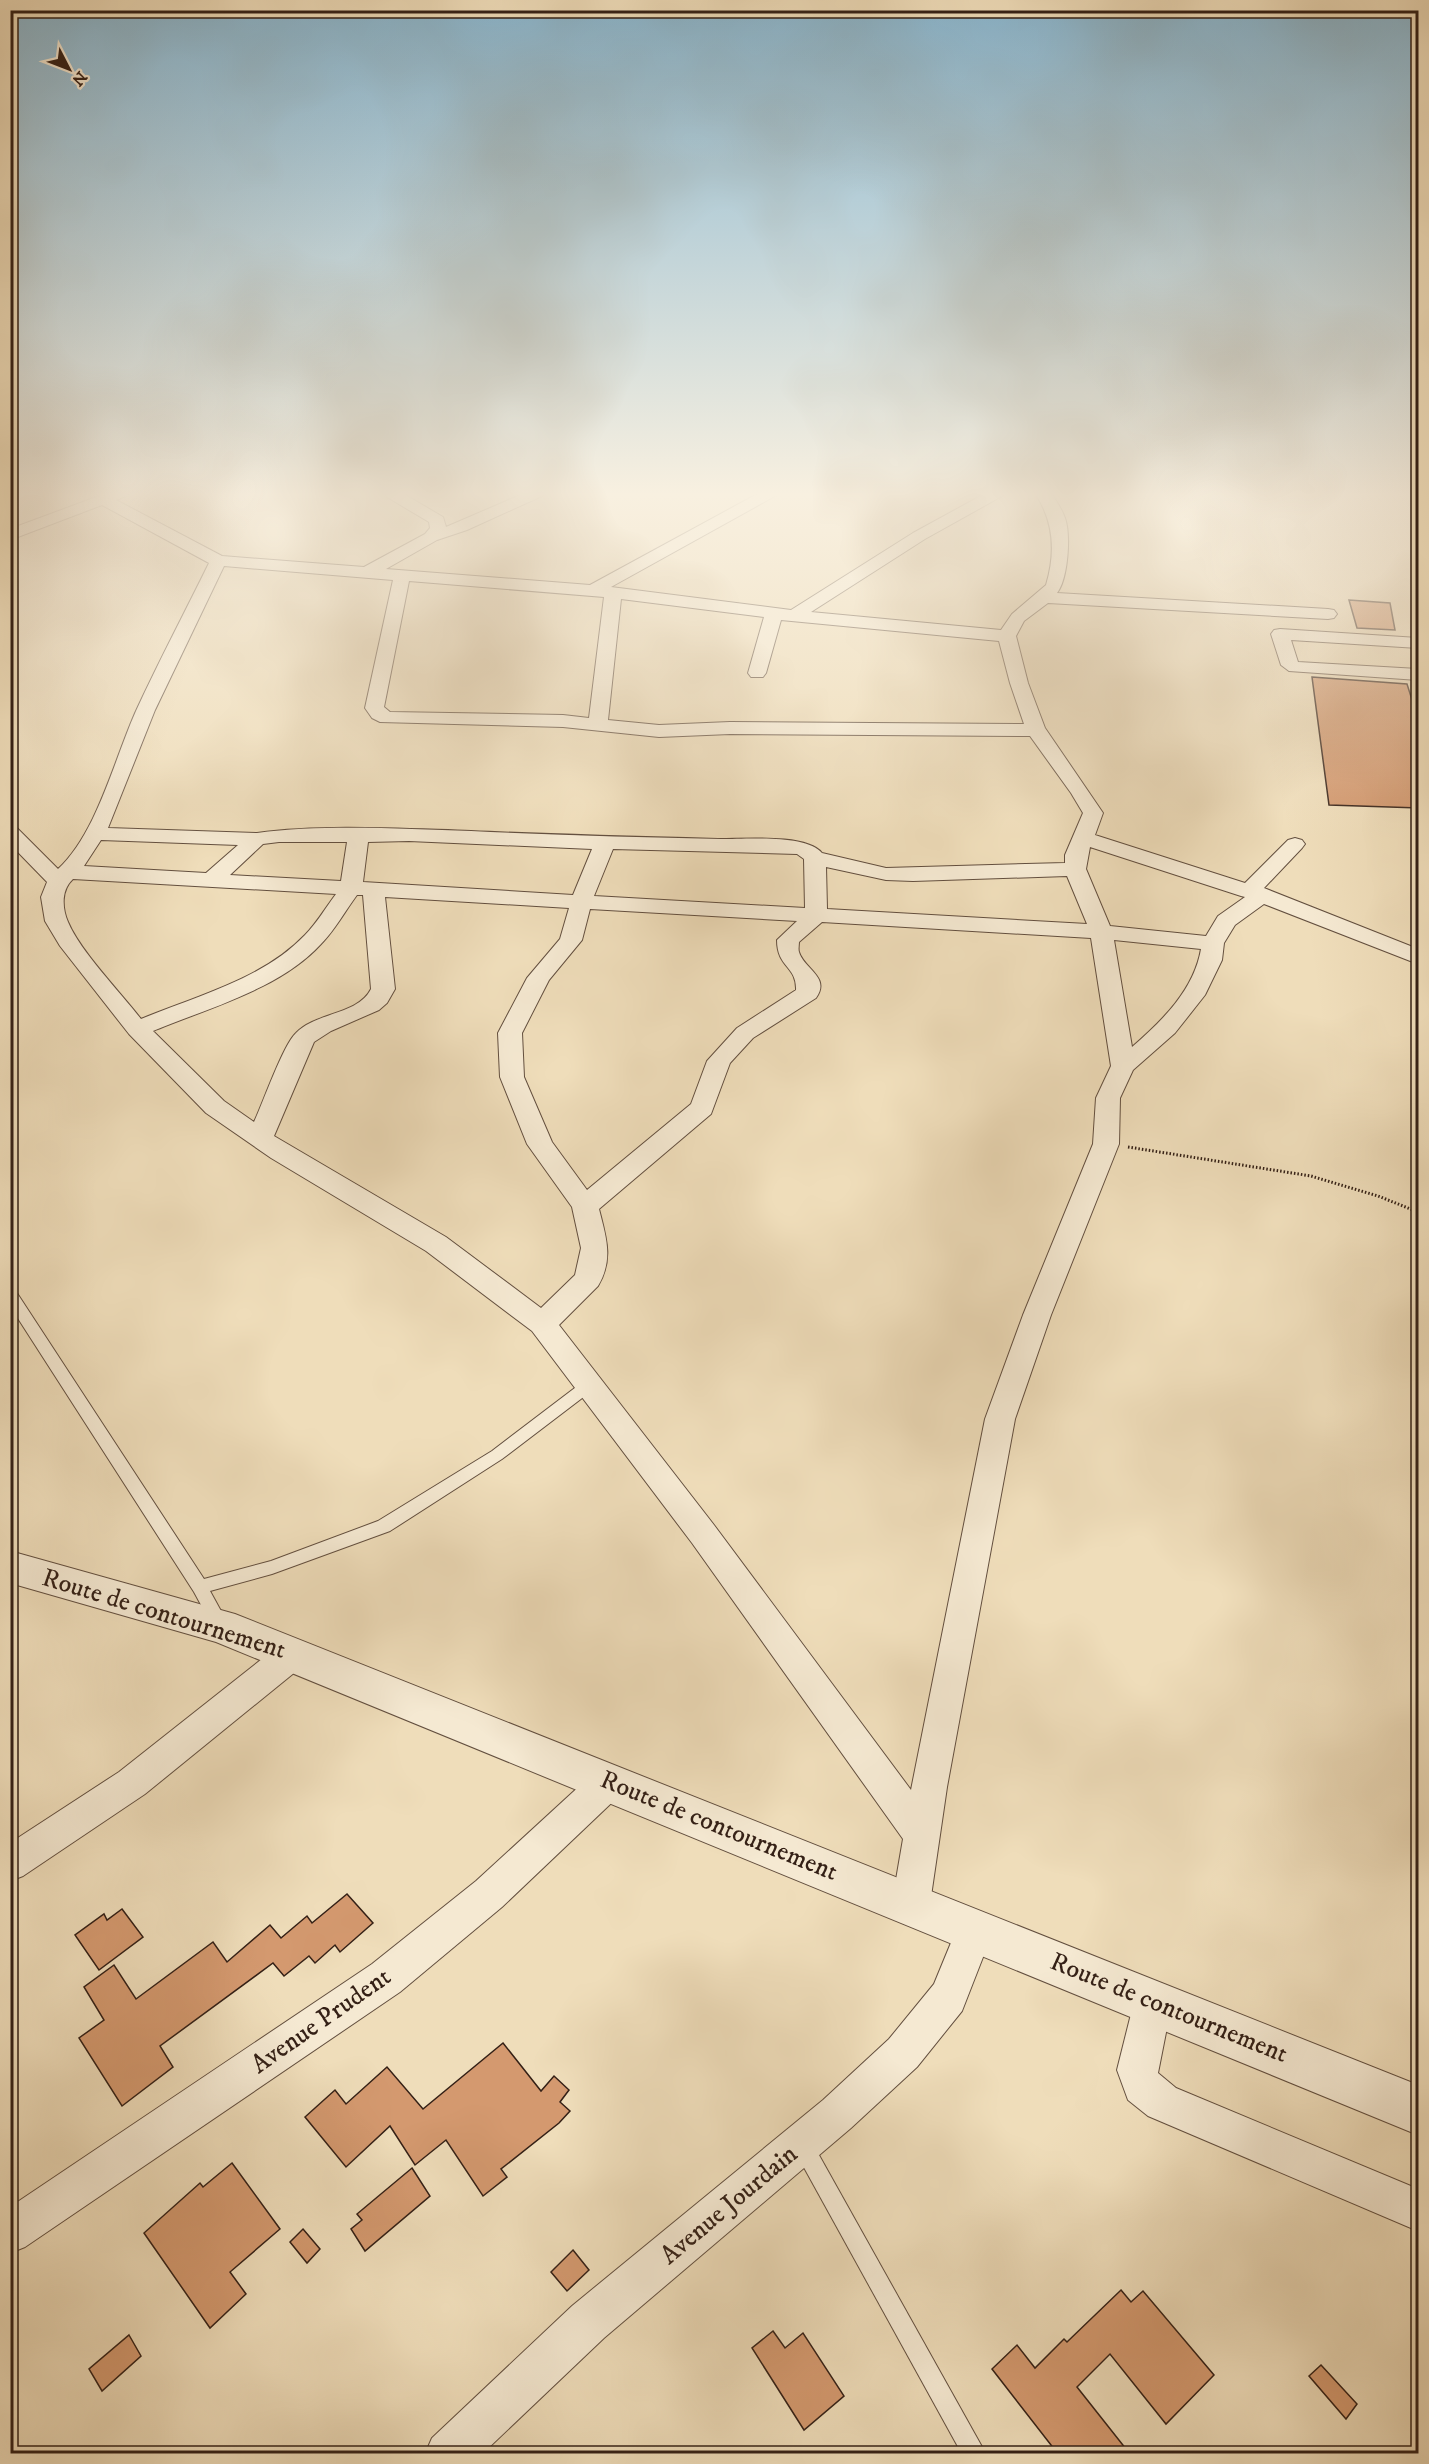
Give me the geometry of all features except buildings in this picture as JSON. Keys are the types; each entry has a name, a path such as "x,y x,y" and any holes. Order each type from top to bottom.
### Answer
{"street":[{"path":"195,608 146,711 93,834 52,897 56,921 71,946 137,1029 215,1107 260,1138 436,1244 542,1324 703,1534 922,1835"},
{"path":"395,608 374,708 387,718 563,721 659,731 729,728 1036,730"},
{"path":"598,724 611,608"},
{"path":"736,608 794,616 1007,636"},
{"path":"794,616 807,608"},
{"path":"1026,608 1020,612 1007,636 1016,672 1036,730 1086,797 1093,813 1076,855 1075,869 1101,932 1123,1066"},
{"path":"1226,608 1328,614"},
{"path":"757,672 774,613"},
{"path":"1419,643 1280,634 1290,665 1295,668 1419,675"},
{"path":"10,832 64,876 211,880 1101,932 1190,943 1213,943"},
{"path":"93,834 257,839 279,836 409,835 801,848 815,858 816,916"},
{"path":"260,1138 312,1029 372,1005 381,998 383,989 362,889 358,836"},
{"path":"1084,838 1256,893 1419,957"},
{"path":"211,880 257,839"},
{"path":"542,1324 588,1280 595,1248 585,1206 540,1144 512,1077 510,1033 539,978 571,940 580,902 605,843"},
{"path":"911,1903 934,1764 1000,1419 1037,1315 1106,1144 1107,1098 1123,1066 1144,1050 1176,1017 1199,985 1213,960 1213,943 1226,921 1256,893 1295,844"},
{"path":"815,858 886,873 914,875 1075,869"},
{"path":"137,1029 263,977 288,962 314,939 362,889"},
{"path":"585,1206 702,1108 719,1061 745,1033 808,993 808,978 788,954 788,940 816,916"},
{"name":"Route de contournement","path":"10,1567 221,1626 610,1781 1419,2110"},
{"path":"10,1864 132,1783 293,1654"},
{"name":"Avenue Prudent","path":"10,2232 386,1978 489,1894 610,1781"},
{"name":"Avenue Jourdain","path":"448,2454 588,2322 802,2144 903,2053 948,1997 975,1929"},
{"path":"1153,2002 1137,2070 1142,2086 1162,2102 1419,2210"}],"lane":[{"path":"10,1293 200,1587 221,1626"},
{"path":"200,1587 272,1567 384,1526 496,1455 589,1385"},
{"path":"802,2144 975,2454"}],"path":[{"path":"1106,1144 1311,1176 1378,1196 1419,1212"}]}
